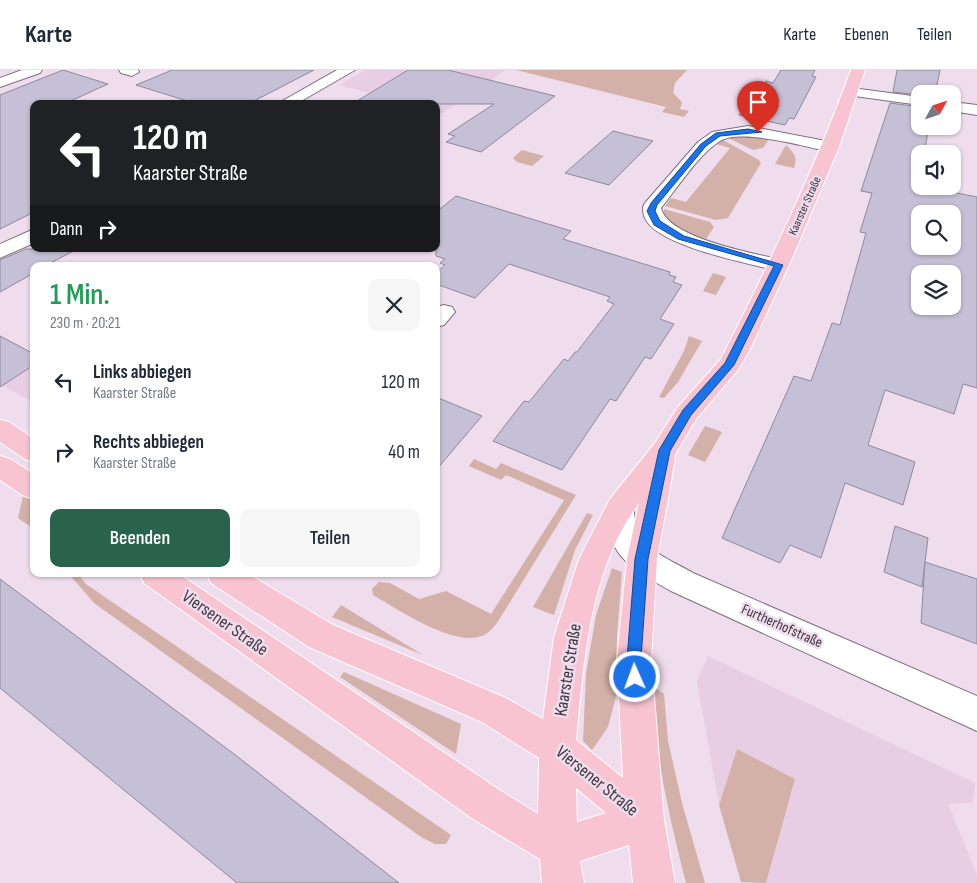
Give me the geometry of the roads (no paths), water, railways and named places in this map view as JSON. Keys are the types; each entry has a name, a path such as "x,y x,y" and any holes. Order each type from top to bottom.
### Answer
{"main road":[{"name":"Kaarster Straße","path":"560,865 557,748 570,637 590,568 620,508 664,450 687,412 729,365 779,265 831,147 852,92 858,70"},
{"path":"0,429 30,449"},
{"name":"Kaarster Straße","path":"654,883 645,820 634,659 642,559 664,450"},
{"path":"0,466 30,485"},
{"name":"Viersener Straße","path":"166,577 487,804 560,865 645,820 557,748 494,710 320,636 227,577"}],"street":[{"path":"0,83 35,70"},
{"path":"292,100 348,70"},
{"path":"852,92 911,100"},
{"path":"961,107 977,110"},
{"path":"779,265 681,238 657,223 652,216 652,207 704,145 718,134 748,131 831,147"},
{"path":"0,252 30,237"},
{"name":"Furtherhofstraße","path":"620,508 624,537 642,559 682,582 977,714"}]}
